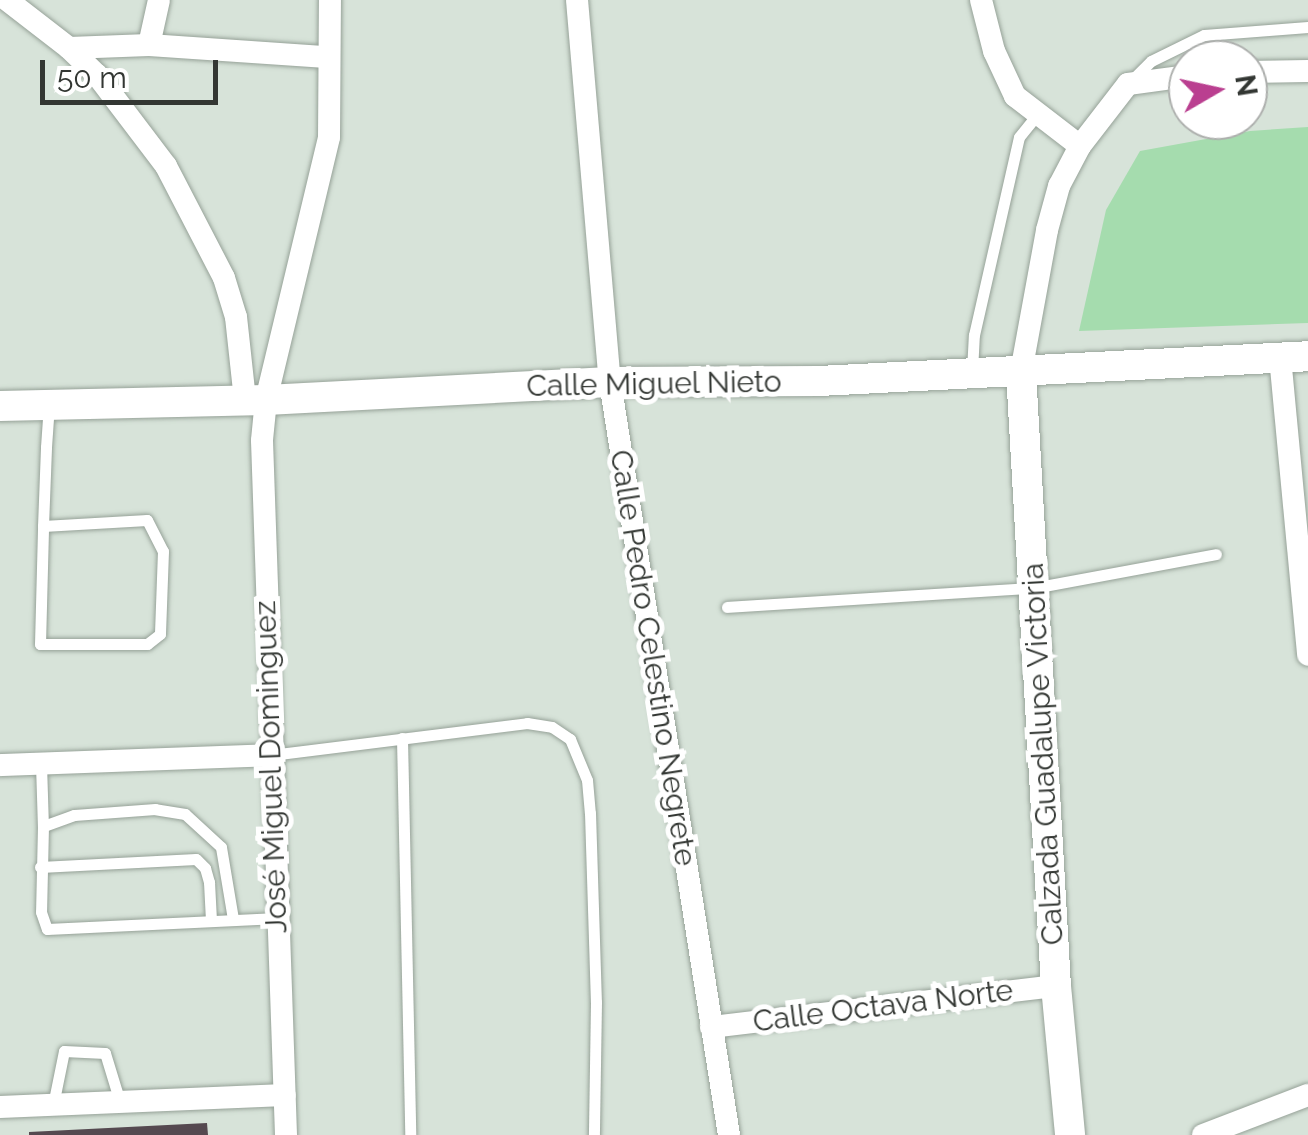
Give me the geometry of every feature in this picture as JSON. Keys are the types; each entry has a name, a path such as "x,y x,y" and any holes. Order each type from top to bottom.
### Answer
{"street":[{"path":"7,0 70,48 130,114 166,166 200,228 236,317 255,400"},
{"path":"149,44 159,0"},
{"path":"255,400 324,170 329,137 330,0"},
{"name":"Calle Pedro Celestino Negrete","path":"577,0 610,382 728,1135"},
{"path":"982,0 1002,73 1016,96 1036,116 1080,146"},
{"path":"70,48 149,44 328,57"},
{"path":"1268,72 1308,71"},
{"path":"1021,372 1046,230 1060,186 1080,146 1128,84 1168,79"},
{"path":"1294,357 1308,655"},
{"name":"Calle Miguel Nieto","path":"0,406 255,400 610,382 972,374 1294,357"},
{"name":"Calzada Guadalupe Victoria","path":"1021,372 1056,986 1070,1135"},
{"name":"José Miguel Dominguez","path":"255,400 286,1135"},
{"path":"0,766 271,756"},
{"name":"Calle Octava Norte","path":"711,1027 1056,986"},
{"path":"0,1107 285,1095"},
{"path":"1203,1135 1308,1095"}],"lane":[{"path":"1128,84 1151,61 1204,34 1308,27"},
{"path":"972,374 974,335 1019,137 1036,116"},
{"path":"43,526 147,520 163,551 160,634 147,644 40,644 43,526 49,405"},
{"path":"727,607 1034,588 1216,554"},
{"path":"271,756 527,724 552,727 570,739 587,780 594,1135"},
{"path":"402,738 410,1135"},
{"path":"40,764 40,867 42,912 47,929 278,918"},
{"path":"43,826 74,815 155,809 185,814 222,847 233,919"},
{"path":"40,867 196,859 205,868 209,882 210,921"},
{"path":"53,1105 64,1052 106,1053 120,1102"}],"green space":[{"path":"1308,127 1308,323 1079,331 1106,210 1140,151 1200,140 1268,140 1268,130"}],"building":[{"path":"207,1123 208,1135 29,1135 29,1132"}]}
